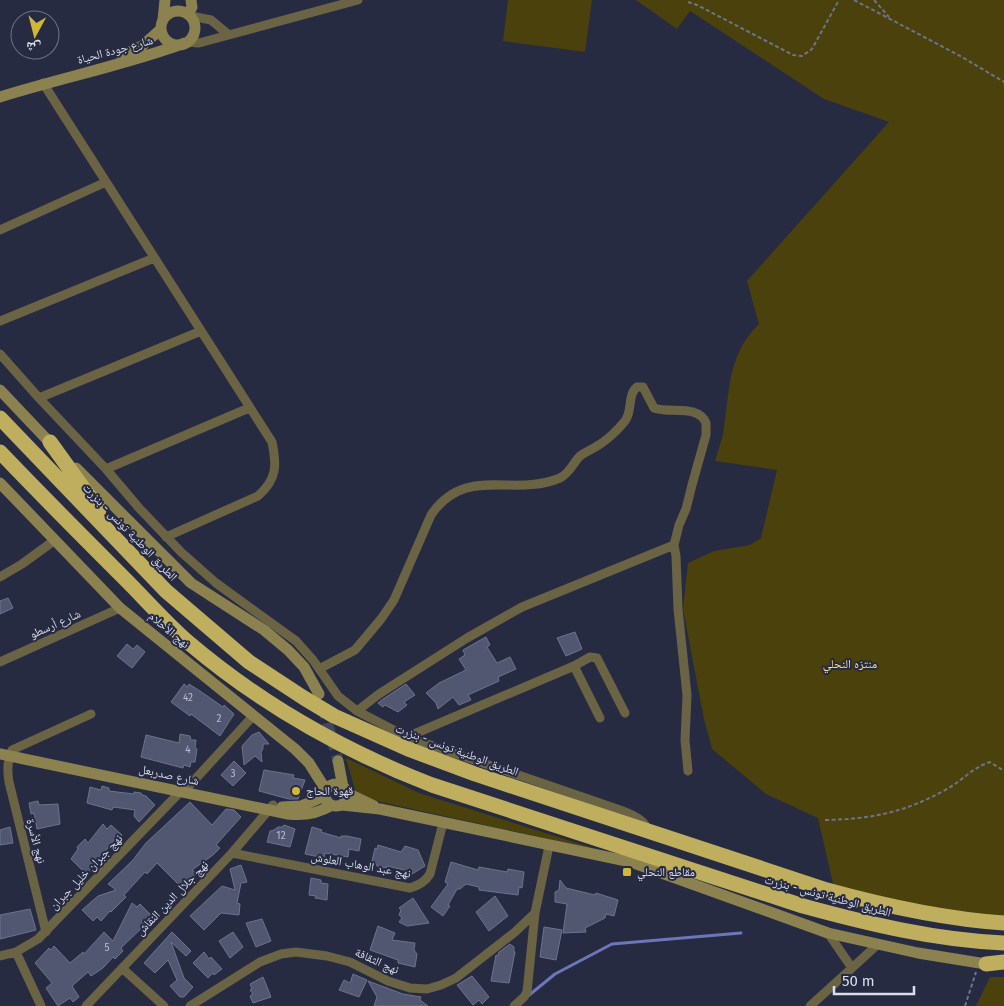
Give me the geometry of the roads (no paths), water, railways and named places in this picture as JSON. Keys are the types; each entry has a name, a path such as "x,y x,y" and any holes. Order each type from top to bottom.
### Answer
{"highway":[{"name":"الطريق الوطنية تونس - بنزرت","path":"0,418 166,591 249,662 334,716 408,749 475,774 648,832 867,901 941,917 1004,923"},
{"path":"50,442 93,502 201,622"},
{"name":"الطريق الوطنية تونس - بنزرت","path":"0,452 188,642 231,676 275,706 358,754 432,785 803,906 865,923 938,938 1004,943"},
{"path":"982,963 1004,962"}],"street":[{"path":"164,0 162,24 165,38 169,42 179,45 186,43 192,38 196,27 190,15 192,7 190,0"},
{"name":"شارع جودة الحياة","path":"48,82 161,52 186,43 229,35 358,0"},
{"path":"162,24 166,15 177,10 211,20 229,35"},
{"name":"شارع جودة الحياة","path":"0,97 133,52 142,46 162,24"},
{"path":"48,82 106,182 272,442 276,458 274,475 268,487 258,496 166,536"},
{"path":"0,230 106,182"},
{"path":"0,321 154,258"},
{"path":"39,398 201,331"},
{"path":"0,354 181,552 216,583 296,641 306,651 338,696 357,711 407,737 623,811 640,819 646,825 648,832"},
{"path":"319,670 355,650 381,619 394,600 431,515 443,500 460,489 474,485 528,484 560,478 567,473 580,456 600,445 625,421 629,414 632,391 637,386 643,387 654,408 701,414 706,422 706,435 674,545 686,695 685,740 688,771"},
{"path":"0,390 191,583 264,630 288,650 304,666 319,694"},
{"path":"106,468 250,408"},
{"name":"نهج الأحلام","path":"0,483 120,608 254,715 299,754 308,763 331,799"},
{"path":"0,576 22,564 55,540"},
{"path":"357,711 379,694 459,643 522,607 674,545"},
{"name":"شارع أرسطو","path":"0,662 120,608"},
{"path":"407,737 574,666 587,658 597,658 625,713"},
{"path":"574,666 600,718"},
{"path":"5,751 92,714"},
{"name":"نهج جبران خليل جبران","path":"0,956 16,952 38,940 254,715"},
{"name":"شارع صدربعل","path":"5,751 272,808 295,807 331,799 334,784 345,790"},
{"name":"نهج الأسرة","path":"5,751 8,782 46,932"},
{"path":"331,799 345,801 345,790 338,761"},
{"path":"345,790 380,809"},
{"path":"331,799 630,862 828,932 877,945 982,963"},
{"name":"نهج جلال الدين النقاش","path":"86,1006 232,854 272,808"},
{"name":"نهج عبد الوهاب العلوش","path":"232,854 410,888 426,880 430,874 443,822"},
{"path":"514,1006 528,992 535,913 548,846"},
{"name":"نهج الثقافة","path":"190,1006 260,962 281,954 296,952 327,956 350,962 388,981 410,988 427,989 442,985 456,978 515,932 535,913"},
{"path":"828,932 852,968"},
{"path":"810,1006 877,945"},
{"path":"16,952 41,1006"},
{"path":"122,968 164,1006"}],"waterway":[{"path":"528,996 555,974 612,944 741,933"}],"tunnel":[{"path":"323,707 338,761"}],"place":[{"name":"قهوة الحاج","path":"296,791"},
{"name":"مقاطع النحلي","path":"627,872"}],"park label":[{"name":"منتزه النحلي","path":"850,664"}]}
